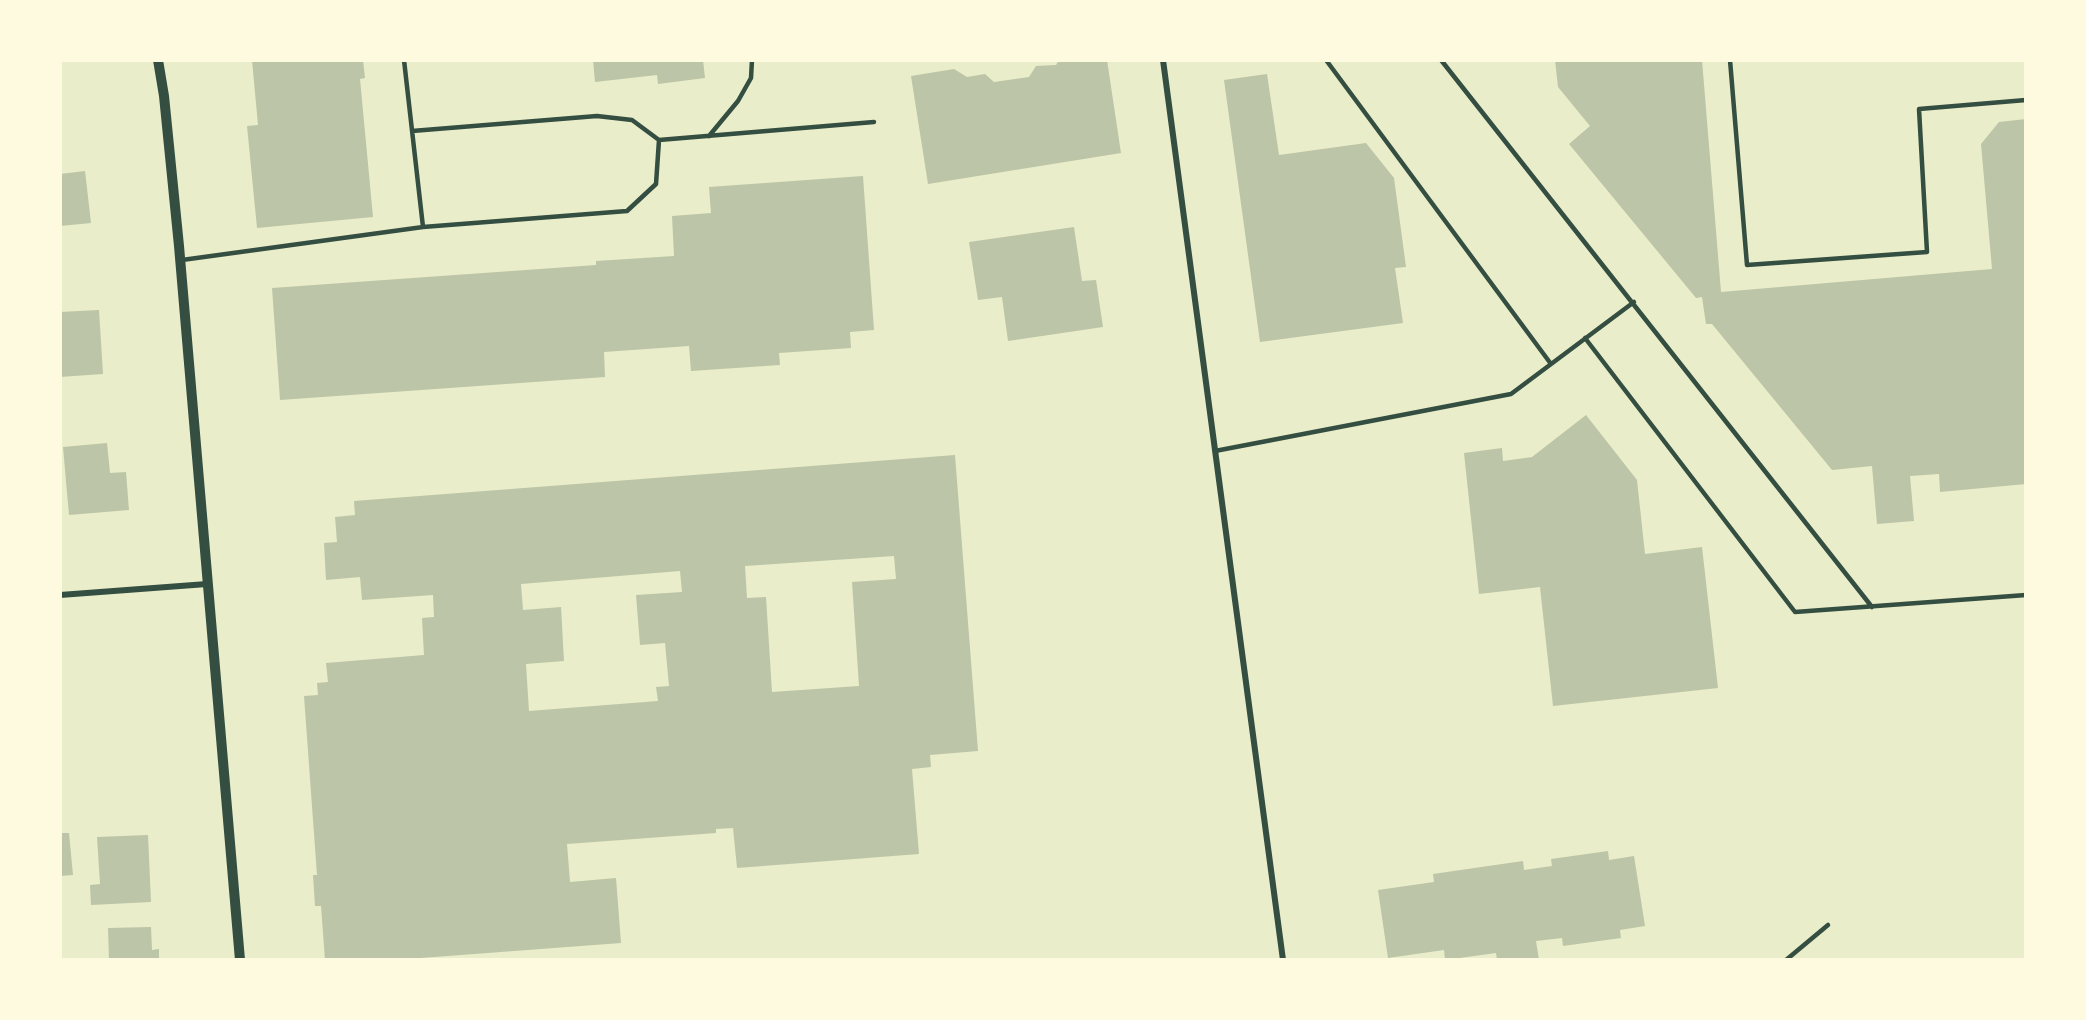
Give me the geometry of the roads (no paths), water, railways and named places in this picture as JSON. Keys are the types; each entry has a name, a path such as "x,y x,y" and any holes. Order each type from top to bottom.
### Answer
{"street":[{"path":"158,60 164,96 181,260 240,960"},
{"path":"1163,60 1283,960"},
{"path":"60,595 207,584"}],"lane":[{"path":"404,60 423,227"},
{"path":"709,136 738,101 751,78 752,60"},
{"path":"1326,60 1551,364"},
{"path":"1441,60 1634,302 1872,607"},
{"path":"1730,60 1747,265 1927,252 1919,109 2026,100"},
{"path":"412,131 597,116 632,120 659,140 874,122"},
{"path":"181,260 423,227 627,212 656,184 659,140"},
{"path":"1215,451 1511,394 1634,302"},
{"path":"1585,339 1795,612 2026,595"},
{"path":"1786,960 1828,925"}]}
